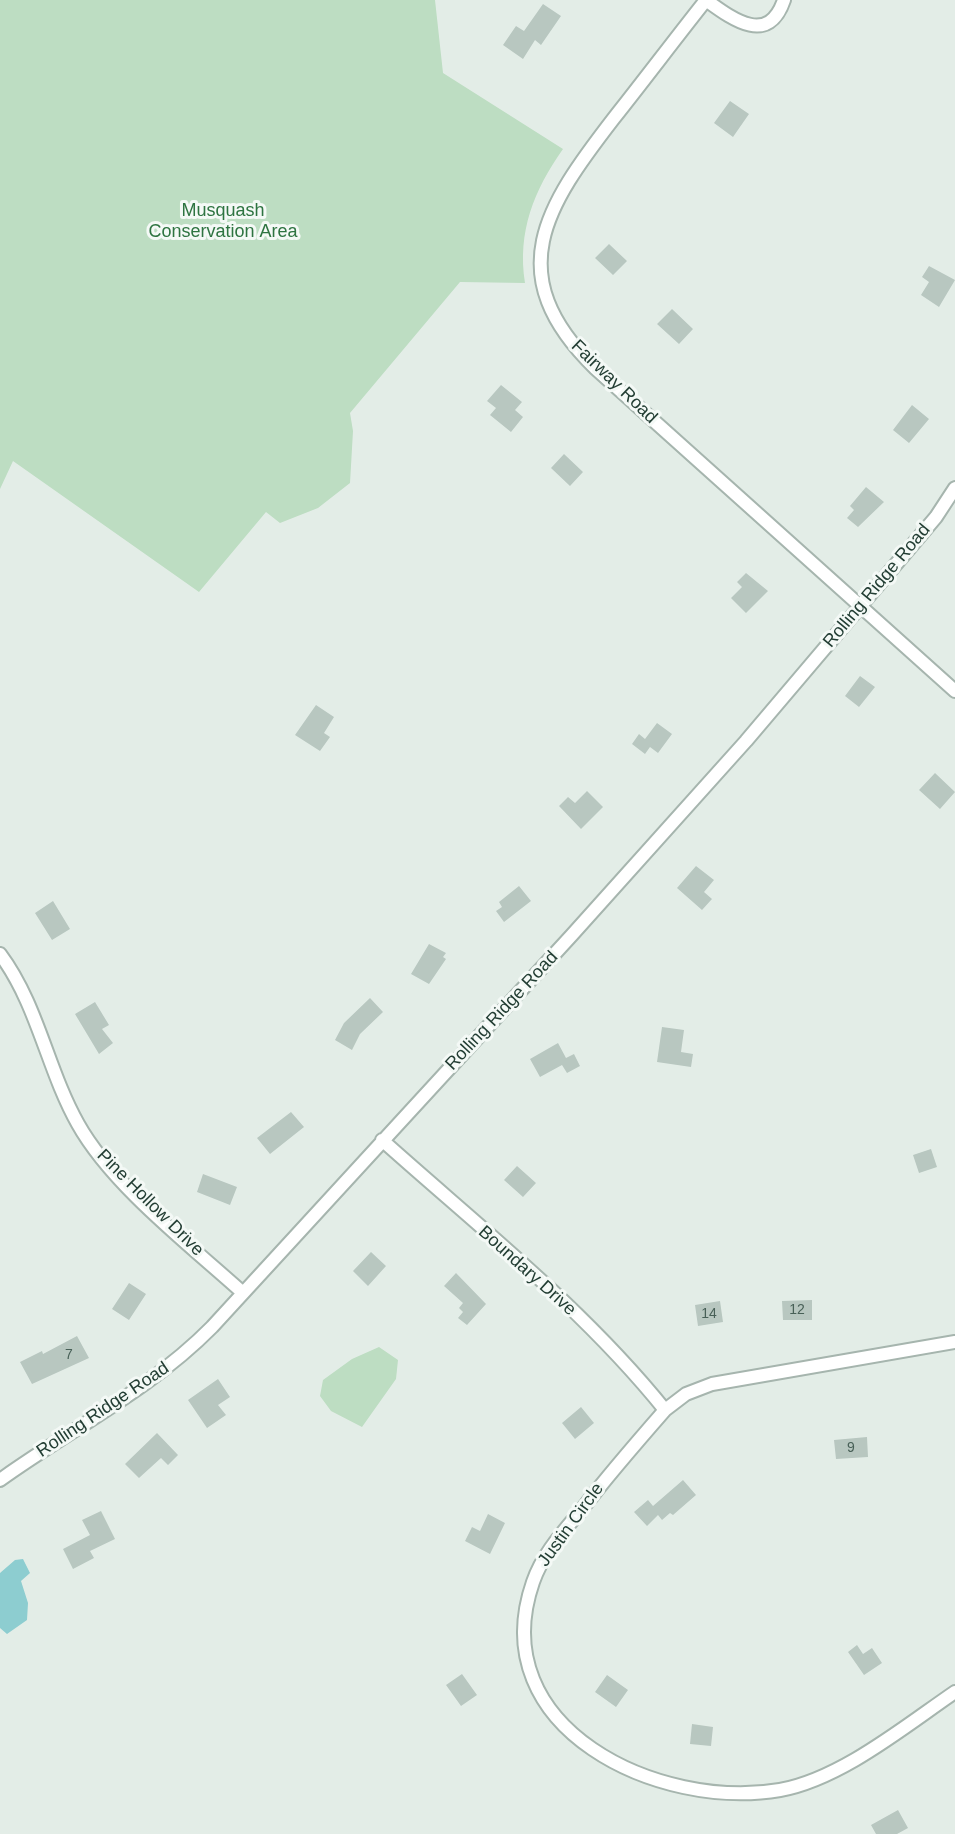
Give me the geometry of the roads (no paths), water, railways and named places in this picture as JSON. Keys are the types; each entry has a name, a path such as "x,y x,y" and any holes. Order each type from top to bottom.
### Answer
{"street":[{"name":"Fairway Road","path":"784,0 773,19 754,26 735,20 706,0 563,187 548,221 541,256 542,275 559,327 582,356 955,691"},
{"name":"Rolling Ridge Road","path":"0,1480 187,1353 566,942 746,741 936,517 955,488"},
{"name":"Pine Hollow Drive","path":"0,954 24,993 71,1110 89,1142 150,1209 242,1292"},
{"name":"Boundary Drive","path":"382,1140 584,1322 665,1410"},
{"name":"Justin Circle","path":"955,1342 712,1384 686,1394 665,1410 550,1549 528,1599 525,1635 531,1671 546,1704 577,1739 625,1770 662,1783 708,1792 781,1790 833,1771 889,1738 955,1692"}],"water":[{"path":"23,1559 30,1573 21,1581 28,1603 27,1620 7,1634 0,1628 0,1573 15,1560"}],"park label":[{"name":"Musquash Conservation Area","path":"223,221"}]}
